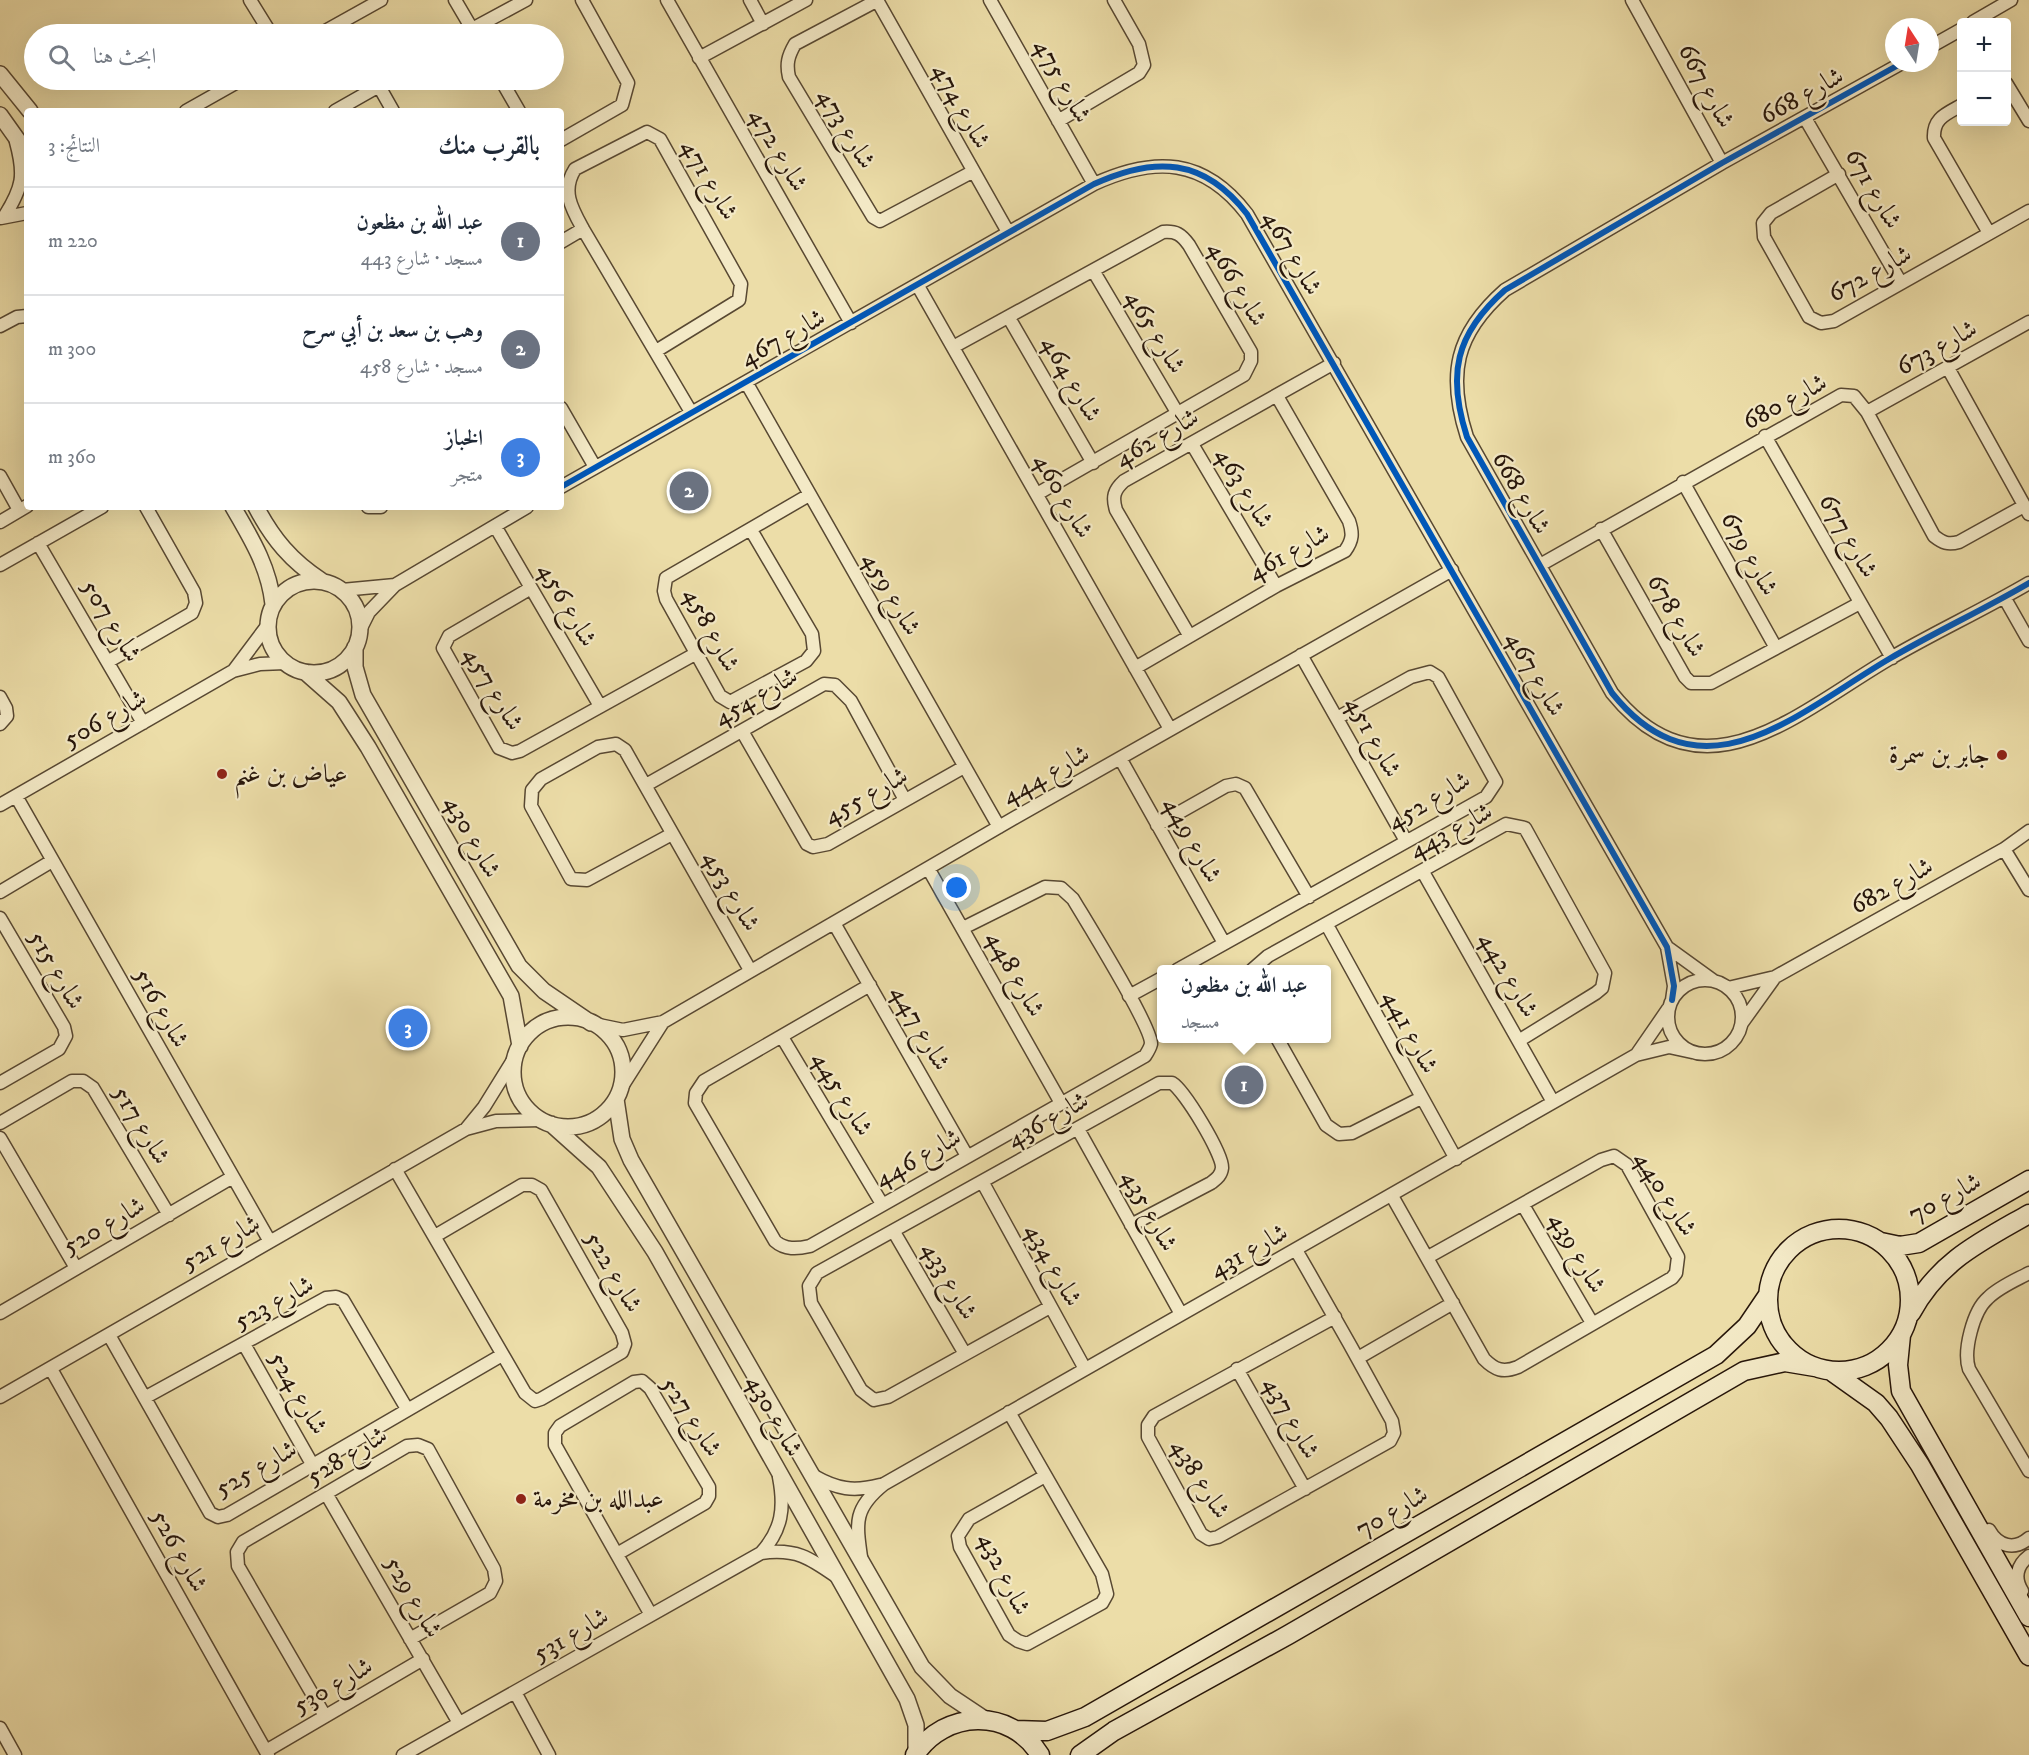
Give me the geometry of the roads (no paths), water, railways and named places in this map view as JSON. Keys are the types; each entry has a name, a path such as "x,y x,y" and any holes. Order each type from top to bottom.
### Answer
{"main road":[{"name":"شارع 70","path":"1881,1242 1900,1246 1919,1243 2029,1180"},
{"path":"2029,1214 1951,1261 1934,1277 1908,1317 1901,1335 1898,1365 1901,1391 2029,1617"},
{"path":"1908,1317 1909,1283 1903,1268 1881,1242 1851,1230 1829,1229 1809,1235 1783,1255 1772,1274 1768,1295 1770,1318 1779,1339 1795,1356 1823,1369 1876,1403 1889,1418 1920,1465 2029,1656"},
{"name":"شارع 70","path":"1016,1730 1047,1731 1084,1717 1696,1367 1735,1341 1768,1295"},
{"path":"1080,1755 1114,1731 1288,1635 1744,1371 1785,1362 1823,1369 1852,1370 1872,1363 1889,1351 1901,1335"},
{"path":"915,1754 924,1742 946,1726 986,1719 1016,1730 1032,1744 1040,1755"}],"street":[{"path":"250,0 265,24"},
{"path":"338,24 381,0"},
{"path":"455,0 469,24"},
{"path":"487,24 526,0"},
{"path":"564,138 622,105 627,92 628,82 582,0"},
{"name":"شارع 472","path":"666,0 851,323"},
{"path":"750,0 763,24"},
{"path":"699,58 806,0"},
{"name":"شارع 473","path":"877,0 795,44 789,55 787,66 789,77 873,217 880,221 972,172"},
{"name":"شارع 474","path":"877,0 972,172 1008,232"},
{"name":"شارع 475","path":"990,0 1094,184"},
{"path":"1058,121 1139,73 1144,65 1139,44 1114,0"},
{"name":"شارع 667","path":"1632,0 1722,163"},
{"path":"1980,18 2011,0"},
{"path":"1939,42 1957,32"},
{"name":"شارع 668","path":"1886,72 1722,163 1505,290 1486,307 1462,346 1456,365 1456,391 1467,437 1601,677 1626,711 1650,731 1688,746 1707,747 1749,741 1892,658 2029,583"},
{"path":"0,74 28,108"},
{"path":"191,108 223,90"},
{"path":"340,108 366,90"},
{"path":"381,90 391,108"},
{"path":"507,90 517,108"},
{"path":"2011,90 2029,121"},
{"path":"1957,108 1939,119 1933,127 1934,138 1989,233"},
{"path":"0,115 24,148"},
{"name":"شارع 671","path":"1805,118 1901,283"},
{"path":"2,217 19,190 23,171 13,132"},
{"name":"شارع 471","path":"656,351 739,300 741,290 733,268 660,139 653,133 642,132 575,169 569,178 567,190 571,207 583,229 691,412"},
{"name":"شارع 467","path":"564,485 1094,184 1133,169 1162,165 1205,175 1218,184 1247,214 1667,947 1674,986 1671,1003"},
{"name":"شارع 672","path":"1839,174 1772,213 1763,223 1764,237 1809,317 1821,323 1834,321 2029,211"},
{"path":"2,217 24,213"},
{"path":"564,240 583,229"},
{"name":"شارع 466","path":"953,347 1010,318 1163,232 1172,231 1182,235 1189,245 1251,352 1251,361 1245,375 1036,494"},
{"name":"شارع 465","path":"1094,272 1178,414"},
{"name":"شارع 460","path":"918,286 1170,729"},
{"path":"0,326 17,317 24,316"},
{"name":"شارع 464","path":"1010,318 1093,463"},
{"name":"شارع 673","path":"1867,412 2029,322"},
{"name":"شارع 462","path":"1190,635 1116,510 1114,495 1124,481 1334,363"},
{"path":"1948,368 2026,510"},
{"name":"شارع 459","path":"746,382 999,827"},
{"name":"شارع 680","path":"1540,565 1683,482 1841,395 1854,396 1867,412 1935,536 1942,542 1959,543 2026,510"},
{"name":"شارع 461","path":"1135,668 1276,586 1345,550 1353,538 1349,521 1277,396"},
{"path":"564,413 595,467"},
{"name":"شارع 677","path":"1765,436 1892,658"},
{"name":"شارع 463","path":"1192,444 1276,586"},
{"path":"0,476 23,508 0,522"},
{"name":"شارع 679","path":"1683,482 1776,648"},
{"name":"شارع 458","path":"751,530 812,634 814,651 806,661 730,702 720,696 666,599 664,591 666,578 809,495"},
{"path":"0,565 97,510"},
{"path":"109,661 192,613 196,603 194,592 148,510"},
{"path":"235,510 264,562 273,604 267,626 275,652 285,663 305,672 323,671 340,665 355,647 369,612 395,585 522,510"},
{"path":"258,510 272,537 286,554 322,581 342,590 352,601 358,615 360,630"},
{"name":"شارع 456","path":"495,526 600,706"},
{"name":"شارع 678","path":"1601,529 1685,677 1691,683 1711,683 1860,603"},
{"name":"شارع 507","path":"38,543 109,661 143,723"},
{"name":"شارع 444","path":"593,1024 623,1030 663,1022 1170,729 1452,570"},
{"path":"273,604 289,588 310,580 322,581"},
{"path":"342,590 395,585"},
{"name":"شارع 457","path":"531,588 449,636 443,648 500,748 506,752 520,751 695,654"},
{"path":"2004,597 2029,641"},
{"name":"شارع 506","path":"233,671 267,626"},
{"name":"شارع 430","path":"355,647 355,667 363,695 519,966 544,991 593,1024"},
{"name":"شارع 451","path":"1301,655 1406,841"},
{"name":"شارع 506","path":"0,805 233,671 260,664 285,663"},
{"name":"شارع 430","path":"305,672 339,702 373,754 512,996 518,1052"},
{"name":"شارع 452","path":"1184,965 1486,796 1496,782 1492,770 1438,677 1430,672 1411,677 1337,718"},
{"name":"شارع 454","path":"646,784 824,684 835,685 851,701 905,800"},
{"path":"0,697 6,708 7,716 0,724"},
{"name":"شارع 455","path":"742,731 807,844 813,847 828,844 964,767"},
{"name":"شارع 453","path":"672,834 587,880 571,879 531,806 532,790 541,778 608,744 616,744 625,750 750,970"},
{"name":"شارع 449","path":"1120,758 1224,943"},
{"path":"1157,825 1226,786 1236,784 1245,788 1309,897"},
{"name":"شارع 516","path":"15,796 231,1178 269,1240"},
{"name":"شارع 443","path":"1257,965 1268,956 1506,824 1525,828 1600,961 1605,981 1596,993 1520,1040"},
{"name":"شارع 682","path":"1728,988 1775,977 2004,849 2029,831"},
{"path":"2004,849 2029,890"},
{"path":"0,892 52,861"},
{"name":"شارع 448","path":"928,868 1061,1102"},
{"name":"شارع 442","path":"1423,872 1553,1102"},
{"name":"شارع 446","path":"870,985 704,1081 696,1093 695,1102 775,1241 788,1248 810,1246 1145,1056 1149,1050 1151,1043 1148,1032 1129,996 1073,899 1061,888 1045,887 963,928"},
{"name":"شارع 515","path":"0,918 64,1027 66,1036 59,1050 0,1083"},
{"name":"شارع 447","path":"834,923 967,1156"},
{"name":"شارع 441","path":"1327,925 1456,1159"},
{"name":"شارع 467","path":"1667,947 1714,981"},
{"name":"شارع 682","path":"1742,1023 1775,977"},
{"path":"1129,996 1157,980"},
{"path":"1704,980 1714,981 1728,988 1740,1004 1742,1023 1738,1035 1729,1046 1712,1053 1692,1052 1680,1045 1671,1033 1668,1019 1671,1003 1685,986 1704,980"},
{"name":"شارع 431","path":"1636,1055 1660,1024 1671,1003"},
{"path":"574,1018 593,1024 605,1031 619,1052 623,1076 618,1094 593,1121 572,1127 546,1122 531,1113 517,1093 514,1081 518,1052 531,1032 555,1019 574,1018"},
{"name":"شارع 444","path":"618,1094 663,1022"},
{"name":"شارع 445","path":"782,1037 882,1204"},
{"path":"1280,1043 1326,1125 1339,1134 1352,1133 1421,1098"},
{"name":"شارع 431","path":"861,1557 856,1527 860,1511 865,1501 884,1484 1636,1055 1668,1047 1692,1052"},
{"name":"شارع 521","path":"466,1129 484,1107 518,1052"},
{"name":"شارع 517","path":"0,1123 72,1081 83,1081 93,1088 169,1215"},
{"name":"شارع 436","path":"1050,1307 888,1397 874,1400 861,1390 811,1303 809,1286 817,1273 983,1183 1159,1083 1172,1083 1180,1091 1216,1149 1222,1167 1219,1176 1131,1225"},
{"name":"شارع 430","path":"618,1094 622,1139 632,1160 922,1667 950,1696 986,1719"},
{"name":"شارع 521","path":"0,1397 269,1240 466,1129 496,1121 546,1122"},
{"name":"شارع 430","path":"546,1122 599,1167 612,1183 655,1252 912,1710 916,1725 915,1754"},
{"name":"شارع 435","path":"1078,1130 1181,1314"},
{"path":"0,1138 76,1268"},
{"name":"شارع 440","path":"1392,1196 1484,1359 1492,1368 1500,1371 1518,1367 1672,1278 1678,1266 1678,1257 1674,1249 1627,1166 1614,1156 1608,1157 1428,1257"},
{"name":"شارع 522","path":"395,1169 525,1393 535,1401 542,1399 622,1352 625,1344 622,1333 541,1190 532,1185 522,1185 435,1236"},
{"name":"شارع 520","path":"0,1313 231,1178"},
{"name":"شارع 434","path":"983,1183 1085,1369"},
{"name":"شارع 439","path":"1522,1205 1592,1323"},
{"name":"شارع 433","path":"894,1232 965,1354"},
{"name":"شارع 438","path":"1296,1250 1335,1317 1392,1421 1394,1433 1390,1441 1218,1537 1209,1539 1201,1534 1148,1437 1148,1425 1154,1416 1335,1317"},
{"path":"2029,1273 1992,1294 1982,1303 1966,1353 1969,1370 2029,1471"},
{"name":"شارع 523","path":"146,1397 326,1298 336,1297 343,1300 407,1409"},
{"path":"1358,1358 1453,1304"},
{"name":"شارع 525","path":"109,1335 210,1513 218,1517 227,1515 502,1355"},
{"name":"شارع 524","path":"244,1344 312,1464"},
{"name":"شارع 526","path":"51,1369 267,1753"},
{"name":"شارع 437","path":"1237,1369 1305,1489"},
{"name":"شارع 527","path":"617,1554 705,1503 709,1496 709,1487 651,1388 642,1381 634,1382 560,1426 555,1433 555,1445 651,1614"},
{"name":"شارع 432","path":"1009,1412 1102,1574 1107,1594 1102,1603 1027,1644 1009,1635 960,1547 958,1536 969,1519 1045,1476"},
{"name":"شارع 528","path":"325,1716 238,1566 237,1552 243,1542 327,1495 407,1446 418,1445 428,1449 494,1569 496,1581 490,1593 410,1639"},
{"name":"شارع 531","path":"762,1554 780,1527 783,1502 779,1474"},
{"name":"شارع 431","path":"814,1476 832,1486 854,1490 884,1484"},
{"name":"شارع 529","path":"327,1495 459,1723"},
{"path":"1964,1501 1977,1510 1995,1541 2000,1544 2012,1546 2029,1538"},
{"name":"شارع 531","path":"404,1755 651,1614 762,1554 776,1551 801,1554 838,1578"},
{"path":"2029,1556 2021,1564 2017,1578 2029,1602"},
{"name":"شارع 530","path":"267,1753 423,1659"},
{"path":"515,1692 549,1755"},
{"path":"0,1728 15,1755"}],"place":[{"name":"وهب بن سعد بن أبي سرح","path":"689,491"},
{"name":"جابر بن سمرة","path":"2002,755"},
{"name":"عياض بن غنم","path":"222,774"},
{"name":"الخباز","path":"408,1028"},
{"name":"عبد الله بن مظعون","path":"1244,1085"},
{"name":"عبدالله بن مخرمة","path":"521,1499"}]}
